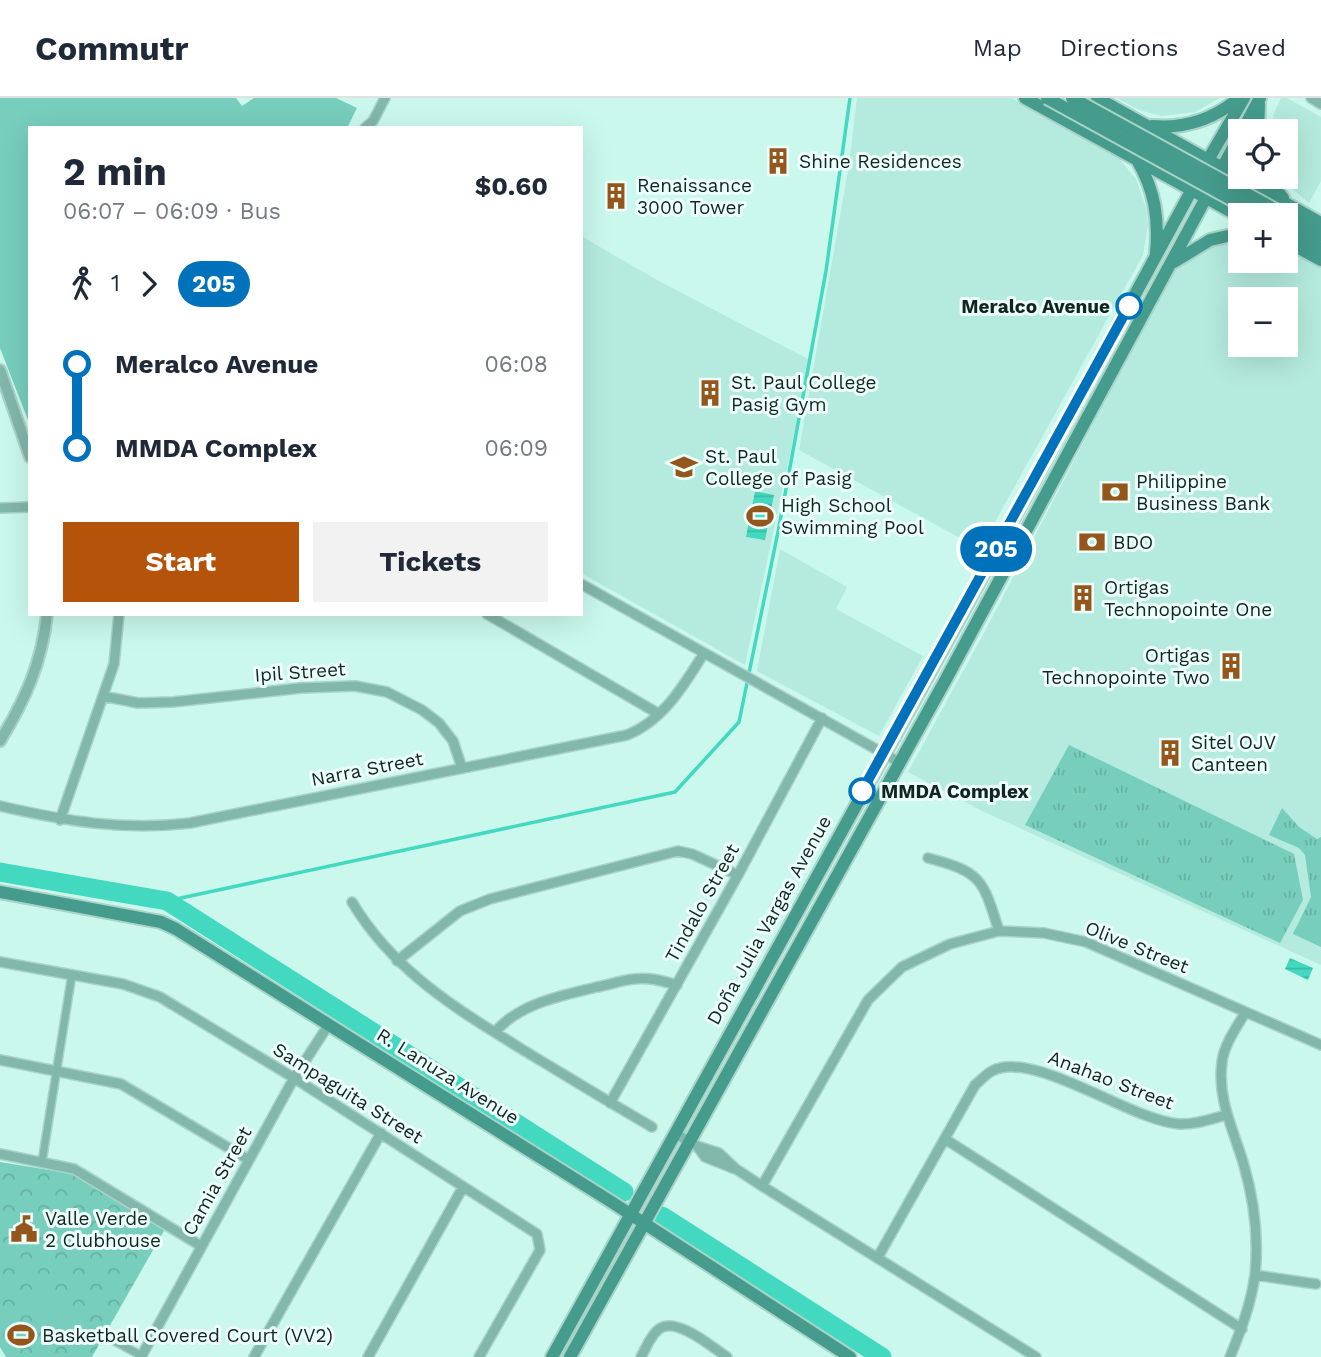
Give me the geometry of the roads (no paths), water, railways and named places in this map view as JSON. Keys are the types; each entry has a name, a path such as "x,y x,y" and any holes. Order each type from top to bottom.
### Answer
{"main road":[{"path":"1025,98 1228,210"},
{"path":"1047,98 1238,203"},
{"path":"1072,98 1270,203"},
{"path":"1144,124 1167,127 1198,122 1221,112 1241,98"},
{"name":"Doña Julia Vargas Avenue","path":"552,1357 1156,258 1241,98"},
{"path":"1259,119 1260,98"},
{"name":"Doña Julia Vargas Avenue","path":"1248,119 1260,98"},
{"path":"1089,134 1099,131 1107,124 1110,114 1102,101"},
{"path":"1102,101 1222,168 1274,203"},
{"path":"1134,158 1140,152 1151,153 1239,203"},
{"name":"Doña Julia Vargas Avenue","path":"570,1357 643,1223 693,1144 1228,157"},
{"path":"1134,158 1154,199 1156,258"},
{"path":"1298,216 1321,223"},
{"path":"1298,219 1321,235"},
{"path":"1170,264 1210,240 1228,236"},
{"path":"1298,241 1321,248"},
{"path":"1298,245 1321,260"},
{"name":"R. Lanuza Avenue","path":"0,892 161,922 630,1214 850,1357"}],"street":[{"path":"370,126 385,98"},
{"path":"1311,98 1321,104"},
{"path":"0,370 28,451"},
{"path":"0,508 28,507"},
{"path":"583,585 899,762"},
{"path":"0,741 32,679 44,646 47,616"},
{"path":"60,820 114,664 119,616"},
{"path":"490,616 659,714"},
{"name":"Narra Street","path":"0,806 60,820 127,827 190,823 627,735 643,729 659,714 680,690 704,653"},
{"name":"Ipil Street","path":"103,696 138,703 173,702 301,688 355,686 387,692 422,710 439,723 453,741 462,768"},
{"name":"Tindalo Street","path":"610,1103 738,875 822,718"},
{"path":"397,961 460,911 490,899 678,851 692,854 738,875"},
{"path":"928,858 963,868 982,883 999,930"},
{"path":"352,902 367,928 397,961 456,1007 652,1127"},
{"name":"Olive Street","path":"762,1186 868,1000 902,967 950,944 999,930 1044,933 1086,942 1321,1045"},
{"name":"Sampaguita Street","path":"0,962 123,984 160,997 294,1078 537,1234 540,1250 479,1357"},
{"path":"42,1162 72,974"},
{"path":"495,1032 505,1020 534,1005 562,996 635,979 655,979 677,985"},
{"path":"1230,1357 1242,1329 1252,1293 1258,1250 1255,1214 1243,1162 1226,1115 1222,1090 1222,1061 1231,1036 1245,1013"},
{"name":"Camia Street","path":"143,1357 294,1078 328,1024"},
{"path":"0,1060 121,1084 249,1160"},
{"name":"Anahao Street","path":"878,1257 975,1085 992,1071 1020,1066 1042,1072 1151,1118 1179,1124 1198,1123 1226,1115"},
{"path":"254,1357 381,1133"},
{"path":"674,1133 693,1144 705,1157 736,1169 1036,1357"},
{"path":"945,1139 1242,1329"},
{"path":"0,1154 74,1169 201,1246"},
{"path":"368,1357 463,1187"},
{"path":"1255,1275 1316,1284"},
{"path":"640,1357 652,1336 660,1328 670,1324 727,1357"},
{"path":"105,1336 143,1357"}],"waterway":[{"path":"167,901 675,792 739,722 779,527 826,271 850,98"},
{"path":"0,872 167,901 624,1192"},
{"path":"662,1216 882,1357"}],"place":[{"name":"Shine Residences","path":"778,161"},
{"name":"Renaissance 3000 Tower","path":"616,196"},
{"name":"Meralco Avenue","path":"1129,306"},
{"name":"St. Paul College Pasig Gym","path":"710,393"},
{"name":"St. Paul College of Pasig","path":"684,467"},
{"name":"Philippine Business Bank","path":"1115,492"},
{"name":"High School Swimming Pool","path":"760,516"},
{"name":"BDO","path":"1092,542"},
{"name":"Ortigas Technopointe One","path":"1083,598"},
{"name":"Ortigas Technopointe Two","path":"1231,666"},
{"name":"Sitel OJV Canteen","path":"1170,753"},
{"name":"MMDA Complex","path":"862,791"},
{"name":"Valle Verde 2 Clubhouse","path":"24,1229"},
{"name":"Basketball Covered Court (VV2)","path":"21,1335"}]}
